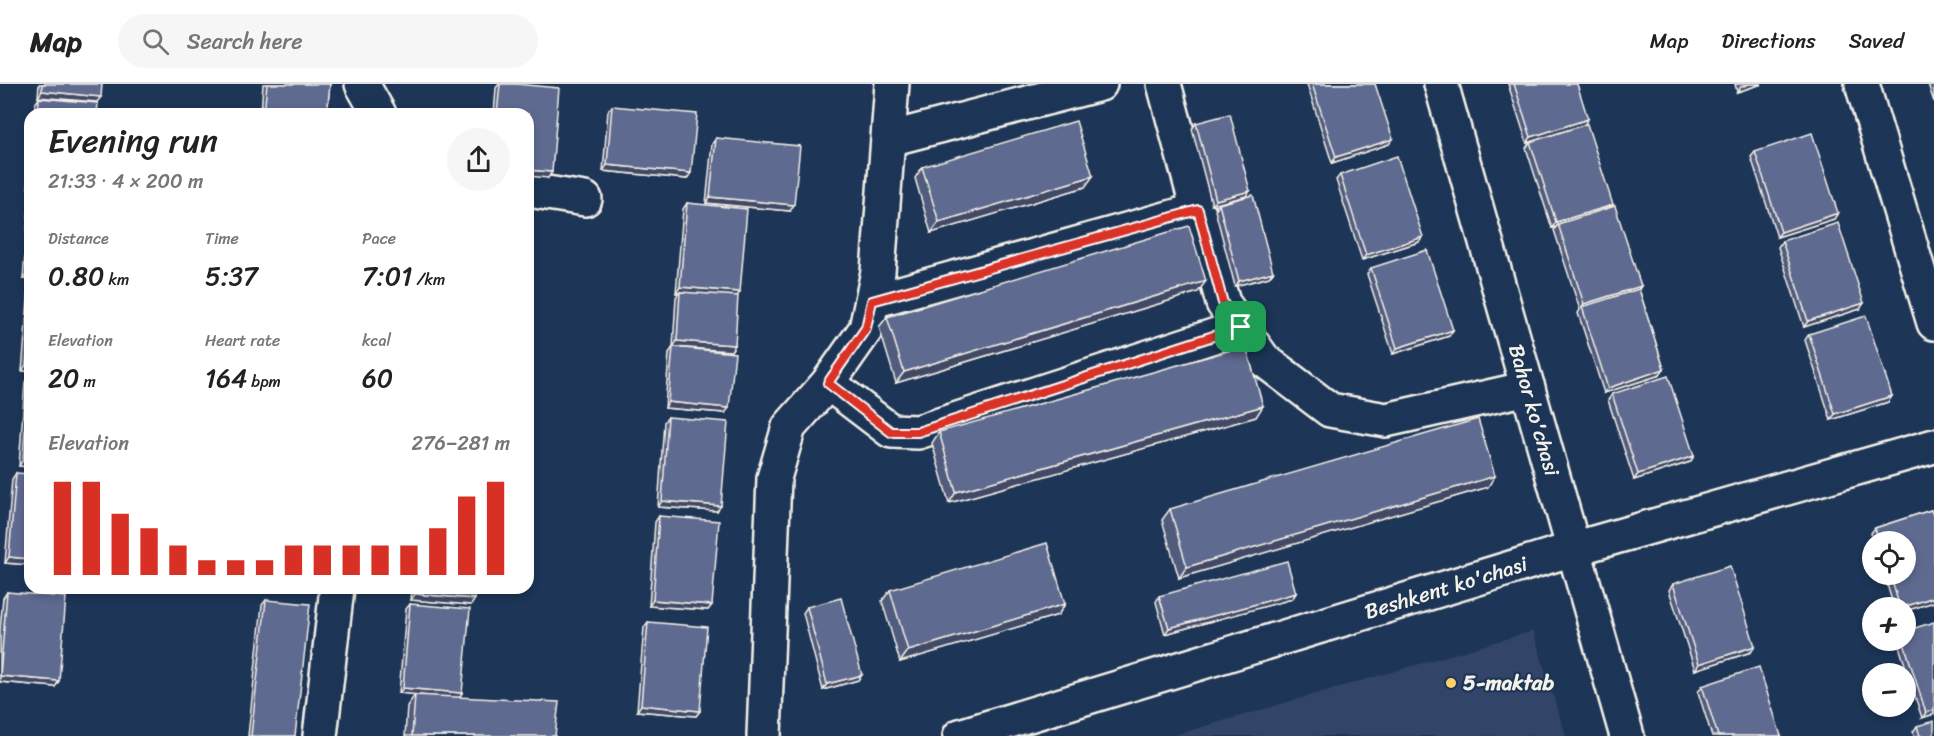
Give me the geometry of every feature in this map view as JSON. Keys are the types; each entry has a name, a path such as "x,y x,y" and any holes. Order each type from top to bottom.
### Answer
{"street":[{"path":"362,84 376,108"},
{"path":"764,736 774,478 789,427 828,383 866,328 878,272 892,84"},
{"path":"889,139 1100,84"},
{"path":"1164,84 1223,303 1264,360 1330,410 1386,420 1527,388"},
{"name":"Bahor ko'chasi","path":"1441,84 1627,736"},
{"path":"1862,84 1934,323"},
{"path":"534,191 585,199"},
{"path":"872,301 1198,210"},
{"path":"828,383 891,432 918,432 1241,327"},
{"name":"Beshkent ko'chasi","path":"960,736 1574,549 1934,446"},
{"path":"320,736 336,594"}],"shaded area":[{"name":"5-maktab","path":"1533,631 1566,736 1171,736"}],"building":[{"path":"42,84 102,84 101,97 42,91"},
{"path":"267,84 330,84 328,108 265,108"},
{"path":"500,84 559,88 552,172 534,170 534,108 498,108"},
{"path":"1312,84 1375,84 1393,139 1336,157"},
{"path":"1514,84 1577,84 1588,119 1531,137"},
{"path":"39,98 98,103 98,108 38,108"},
{"path":"612,106 697,114 691,173 607,165"},
{"path":"1230,114 1250,191 1216,200 1196,123"},
{"path":"1076,121 1093,176 939,222 922,167"},
{"path":"1587,124 1613,205 1556,222 1530,142"},
{"path":"1812,133 1838,213 1781,232 1755,152"},
{"path":"716,138 800,146 794,205 710,197"},
{"path":"1397,156 1423,237 1366,255 1340,175"},
{"path":"1253,195 1273,272 1239,281 1219,204"},
{"path":"687,203 747,209 740,292 680,287"},
{"path":"1615,206 1641,286 1584,304 1558,224"},
{"path":"1838,223 1864,303 1808,321 1782,241"},
{"path":"1189,226 1206,281 904,372 887,317"},
{"path":"1427,250 1453,330 1397,348 1371,268"},
{"path":"1639,289 1664,369 1608,388 1582,307"},
{"path":"680,292 738,296 735,345 677,341"},
{"path":"1866,316 1892,396 1835,414 1809,334"},
{"path":"1246,346 1263,406 956,492 939,432"},
{"path":"673,347 735,353 729,408 668,402"},
{"path":"1668,376 1694,456 1638,474 1612,394"},
{"path":"668,417 728,422 721,506 662,501"},
{"path":"1478,419 1495,476 1187,567 1170,509"},
{"path":"16,473 24,474 24,558 9,557"},
{"path":"1931,510 1934,518 1934,597 1916,603 1916,597 1897,597 1893,585 1916,585 1916,531 1876,531 1875,528"},
{"path":"659,516 719,521 712,605 653,600"},
{"path":"1047,543 1065,604 908,651 890,590"},
{"path":"1287,561 1296,593 1169,628 1159,596"},
{"path":"1730,566 1755,646 1699,664 1673,584"},
{"path":"7,592 66,597 59,681 0,676"},
{"path":"415,594 475,594 475,599"},
{"path":"841,598 862,675 827,684 807,607"},
{"path":"266,600 310,604 295,736 251,736"},
{"path":"410,604 470,609 462,693 403,688"},
{"path":"648,622 707,627 700,711 641,705"},
{"path":"1934,622 1934,710 1926,713 1916,681 1916,663 1910,663 1906,651 1916,651 1916,628"},
{"path":"1759,667 1781,736 1718,736 1702,686"},
{"path":"415,695 559,702 555,736 412,736"},
{"path":"1934,721 1934,736 1920,736 1917,726"}],"place":[{"name":"5-maktab","path":"1451,683"}],"route":[{"path":"1198,210 1223,303 1241,327 918,432 891,432 828,383 866,328 872,301 1198,210"}]}
